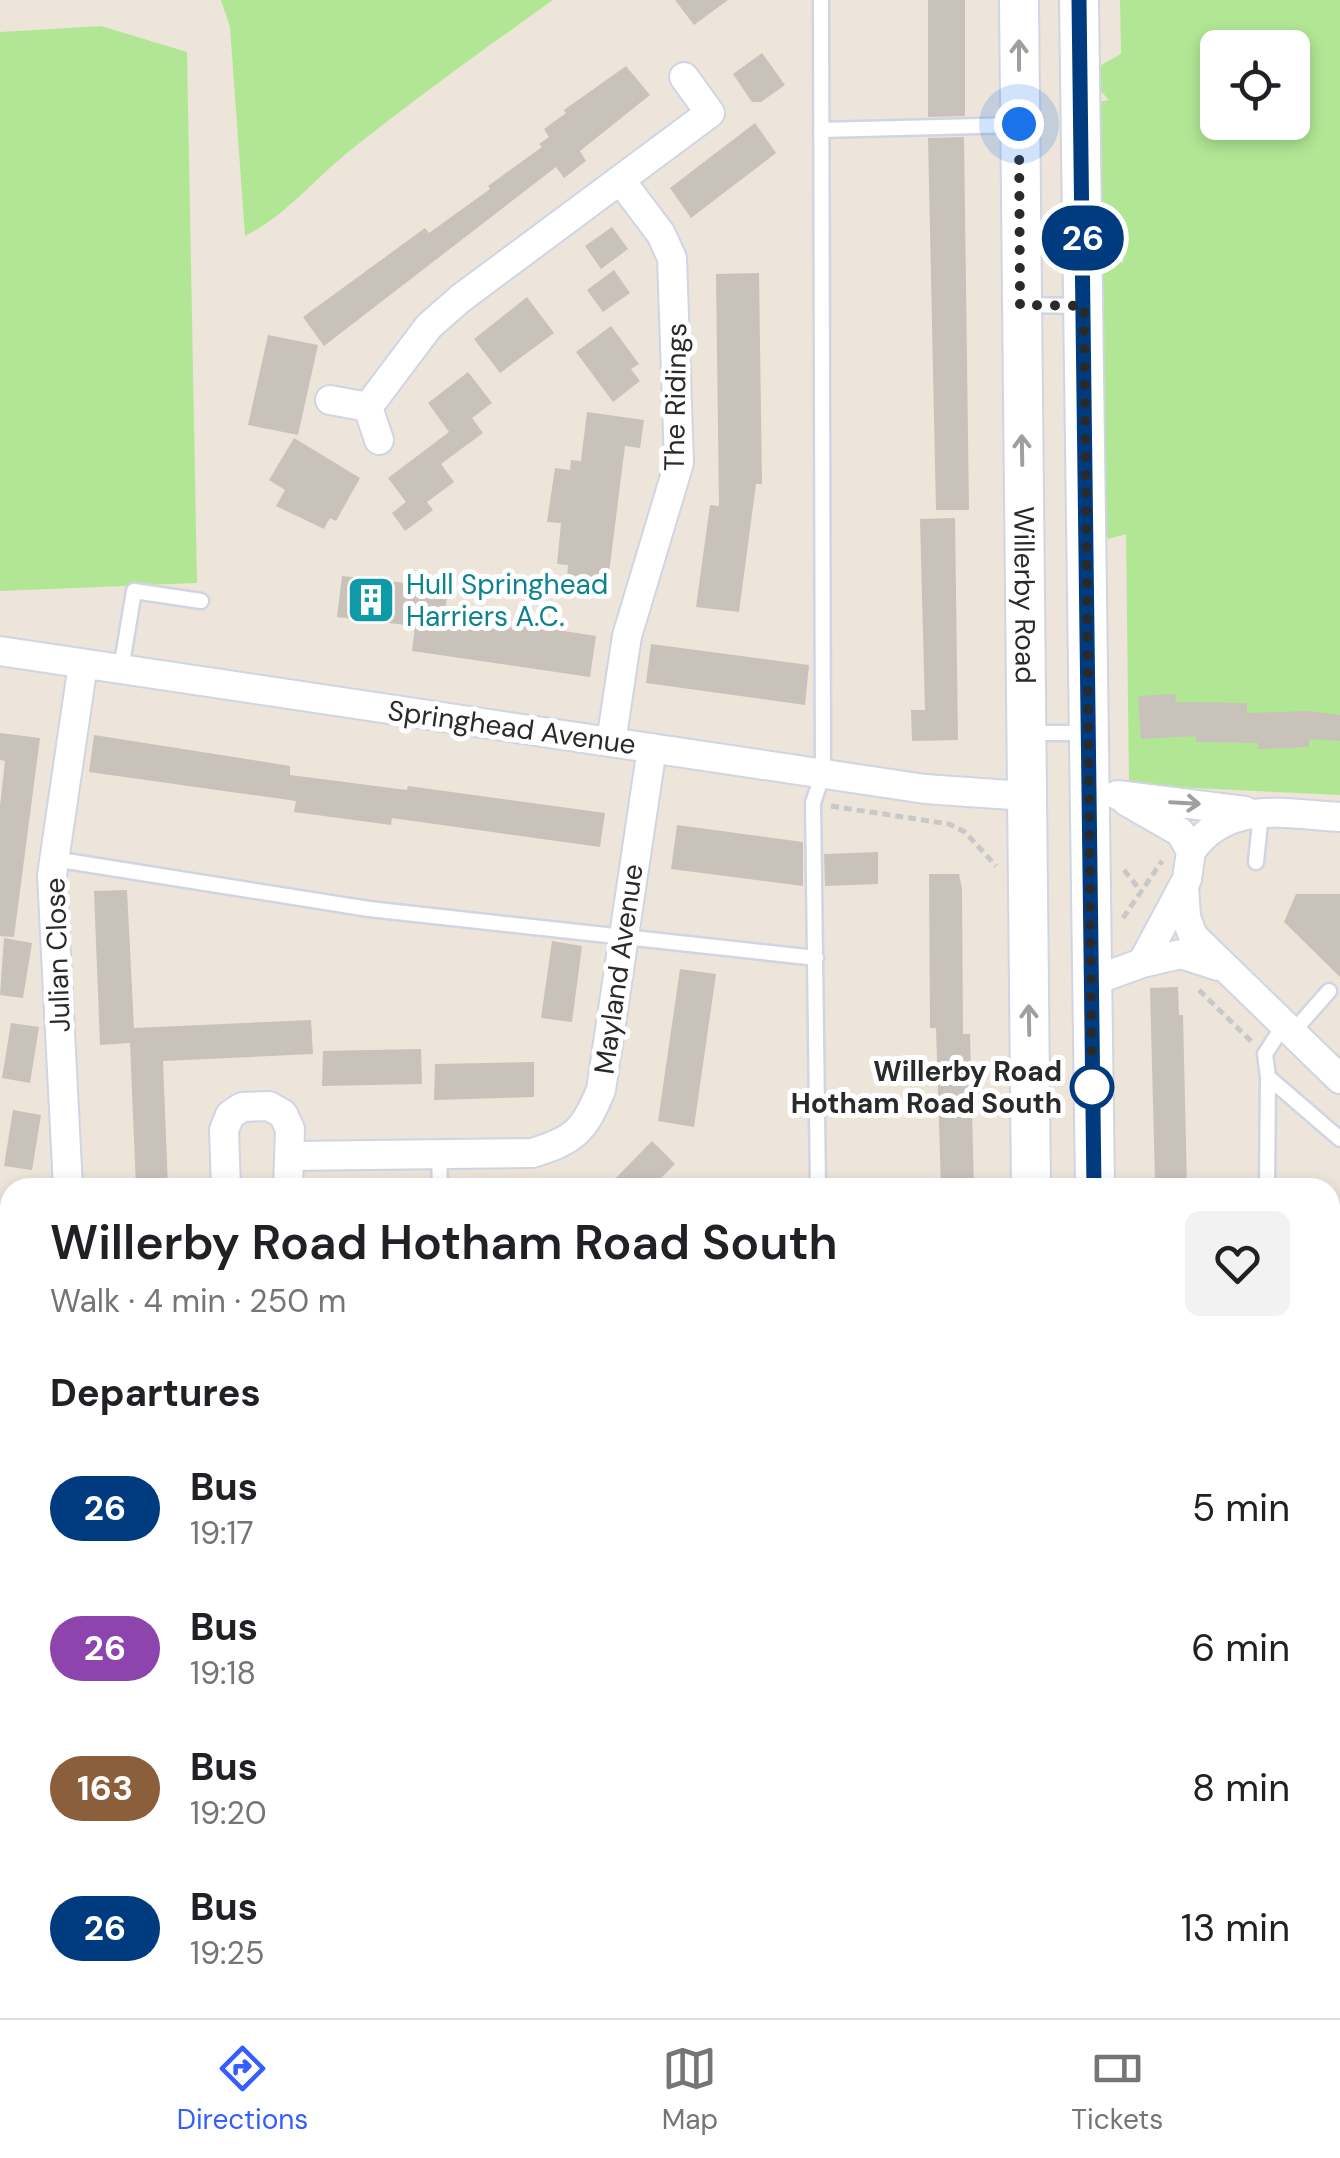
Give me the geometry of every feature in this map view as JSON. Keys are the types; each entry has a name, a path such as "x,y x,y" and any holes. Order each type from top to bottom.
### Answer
{"street":[{"name":"Willerby Road","path":"1019,0 1031,1178"},
{"path":"1079,0 1091,734 1105,786 1090,982 1094,1178"},
{"path":"368,406 440,316 710,113 684,78"},
{"name":"The Ridings","path":"612,742 627,636 672,489 679,449 672,258 660,234 622,181"},
{"path":"330,400 368,406"},
{"path":"368,406 379,440"},
{"name":"Springhead Avenue","path":"0,650 926,789 1026,796"},
{"name":"Julian Close","path":"68,1178 54,859 83,664"},
{"name":"Mayland Avenue","path":"291,1156 532,1153 564,1144 587,1124 601,1090 652,748"},
{"path":"1105,786 1257,812 1340,817"},
{"path":"1105,786 1144,815 1180,832 1186,917 1193,936 1340,1079"},
{"path":"1182,848 1206,830 1257,812"},
{"path":"1142,963 1184,884"},
{"path":"1090,982 1142,963 1182,954 1220,966"},
{"path":"226,1178 224,1130 230,1115 242,1107 269,1106 283,1114 290,1129 289,1178"}],"lane":[{"path":"818,1178 813,803 823,774 821,0"},
{"path":"821,130 1019,124"},
{"path":"1020,305 1084,306"},
{"path":"120,669 134,592 201,602"},
{"path":"1026,733 1091,734"},
{"path":"1256,862 1257,812"},
{"path":"54,859 369,910 816,958"},
{"path":"1267,1178 1265,1054 1329,991"},
{"path":"1268,1076 1340,1139"},
{"path":"438,1154 439,1178"}],"path":[{"path":"813,803 949,824 965,832 996,867"},
{"path":"1120,920 1182,848"},
{"path":"1187,978 1265,1054"}],"green space":[{"path":"221,0 553,0 398,113 285,209 245,236 230,27"},
{"path":"1120,0 1340,0 1340,795 1129,785 1126,534 1108,539 1092,506 1094,268 1113,259 1123,263 1123,221 1097,223 1098,102 1109,100 1096,86 1096,68 1121,54"},
{"path":"101,26 187,52 197,583 0,591 0,32"}],"building":[{"path":"675,0 728,0 694,25"},
{"path":"928,0 965,0 965,116 928,117"},
{"path":"762,53 785,85 761,102 752,102 733,74"},
{"path":"626,66 650,95 580,151 586,161 564,178 556,167 324,346 303,317 425,228 429,233 490,189 488,186 542,147 539,144 549,137 544,129 566,113 564,110"},
{"path":"755,123 776,153 691,218 670,188"},
{"path":"964,137 969,510 936,510 928,138"},
{"path":"612,227 628,249 601,269 585,246"},
{"path":"614,270 630,293 603,312 587,290"},
{"path":"759,273 762,484 756,484 739,612 696,607 710,505 719,506 716,274"},
{"path":"527,297 554,333 500,373 474,339"},
{"path":"611,326 639,364 631,369 640,381 613,402 576,352"},
{"path":"268,335 318,345 298,435 248,425"},
{"path":"468,372 492,403 472,418 483,433 441,464 454,482 427,502 433,510 405,531 392,513 406,502 388,478 449,432 428,403"},
{"path":"587,412 644,420 640,448 625,446 608,581 567,577 568,565 557,564 561,523 547,522 555,468 570,470 571,460 581,461"},
{"path":"294,438 360,478 336,521 330,518 324,529 276,506 285,490 269,480"},
{"path":"955,518 958,740 912,741 911,710 925,710 920,519"},
{"path":"342,576 406,583 405,590 447,596 444,619 486,625 487,619 596,636 590,677 412,651 415,626 337,617"},
{"path":"651,644 809,665 805,705 646,683"},
{"path":"1175,694 1176,702 1247,703 1247,713 1308,711 1340,715 1340,741 1309,739 1309,747 1258,749 1258,743 1196,742 1196,736 1141,739 1138,696"},
{"path":"0,733 40,738 14,937 0,936 0,806 5,761 0,760"},
{"path":"94,735 290,766 290,775 407,790 408,786 605,813 600,847 392,818 391,825 294,812 296,801 89,772"},
{"path":"677,825 803,842 803,886 671,869"},
{"path":"878,852 878,884 825,886 824,854"},
{"path":"929,874 959,874 963,1034 970,1034 974,1178 941,1178 936,1028 930,1028"},
{"path":"127,890 134,1028 311,1020 313,1054 163,1061 168,1178 136,1178 130,1043 100,1045 94,891"},
{"path":"1296,894 1340,894 1340,977 1284,922"},
{"path":"4,938 32,943 23,998 0,995"},
{"path":"552,941 582,946 572,1022 541,1018"},
{"path":"680,969 716,974 694,1127 658,1121"},
{"path":"1178,987 1179,1015 1183,1015 1187,1178 1155,1178 1150,988"},
{"path":"11,1023 39,1027 30,1083 2,1078"},
{"path":"421,1049 422,1084 322,1086 323,1051"},
{"path":"534,1062 534,1097 434,1100 435,1064"},
{"path":"13,1110 41,1115 32,1170 4,1166"},
{"path":"652,1141 675,1164 662,1178 616,1178"}],"bus line":[{"name":"26","path":"1079,0 1092,777 1094,1178"}],"place":[{"name":"Hull Springhead Harriers A.C.","path":"371,600"},
{"name":"Willerby Road Hotham Road South","path":"1092,1087"}],"route":[{"path":"1019,124 1020,305 1084,306 1092,777 1092,1087"}]}
